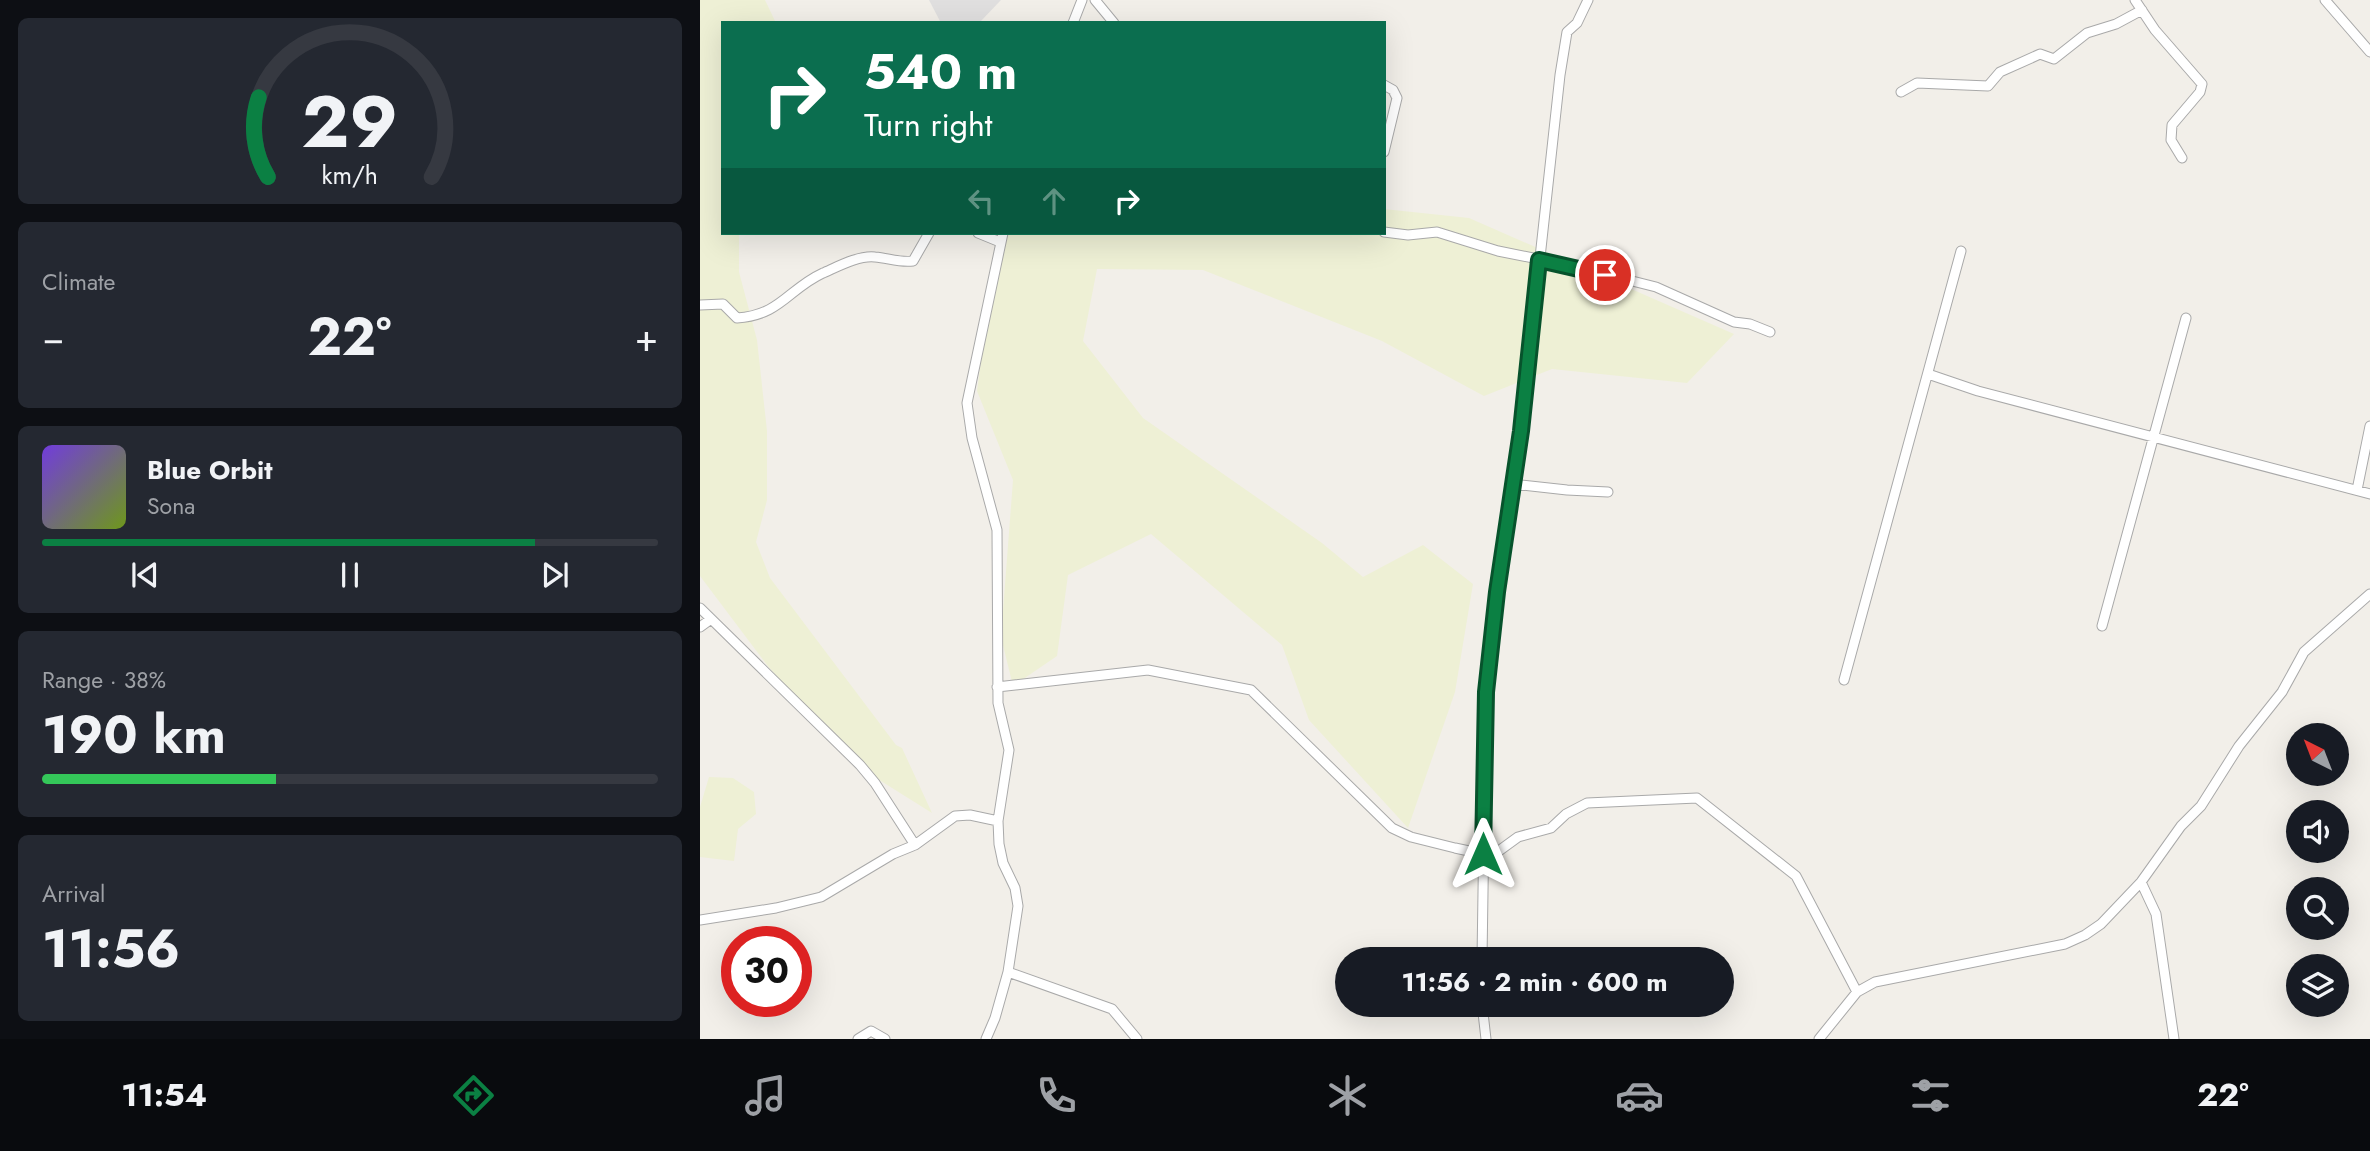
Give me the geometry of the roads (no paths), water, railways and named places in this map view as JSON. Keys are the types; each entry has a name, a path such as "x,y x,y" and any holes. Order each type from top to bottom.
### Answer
{"street":[{"path":"1074,21 1082,0"},
{"path":"1095,0 1112,21"},
{"path":"1482,947 1486,692 1521,431 1553,127 1566,36 1577,23 1588,0"},
{"path":"2135,0 2203,84 2200,92 2172,125 2171,140 2182,158"},
{"path":"2325,0 2370,52"},
{"path":"1900,92 1912,83 1988,86 2004,69 2040,54 2054,59 2087,33 2116,24 2142,10"},
{"path":"1386,86 1393,90 1397,98 1386,144"},
{"path":"1386,232 1408,235 1437,232 1498,251 1666,290 1734,322 1770,332"},
{"path":"700,305 727,305 737,318 760,315 774,309 822,274 862,258 913,261 928,235"},
{"path":"986,1039 1008,972 1018,906 1016,888 1001,857 998,821 1009,750 998,711 997,530 972,438 967,402 1001,238"},
{"path":"1844,680 1961,251"},
{"path":"2102,626 2186,318"},
{"path":"1928,374 1978,391 2370,494"},
{"path":"2357,490 2370,426"},
{"path":"1513,484 1608,492"},
{"path":"1819,1039 1857,992 1894,977 2036,951 2076,940 2101,924 2141,882 2181,826 2201,806 2239,746 2282,692 2305,652 2370,594"},
{"path":"700,608 860,765 875,783 915,845"},
{"path":"700,627 711,619"},
{"path":"998,687 1148,670 1251,690 1392,828 1411,837 1483,854 1500,851 1518,837 1550,828 1566,814 1587,803 1697,798 1796,876 1857,992"},
{"path":"700,920 776,908 821,897 915,845 955,816 970,815 998,821"},
{"path":"2141,882 2155,914 2174,1039"},
{"path":"1008,972 1112,1009 1137,1039"},
{"path":"1483,1017 1486,1039"},
{"path":"858,1039 871,1031 885,1039"}]}
